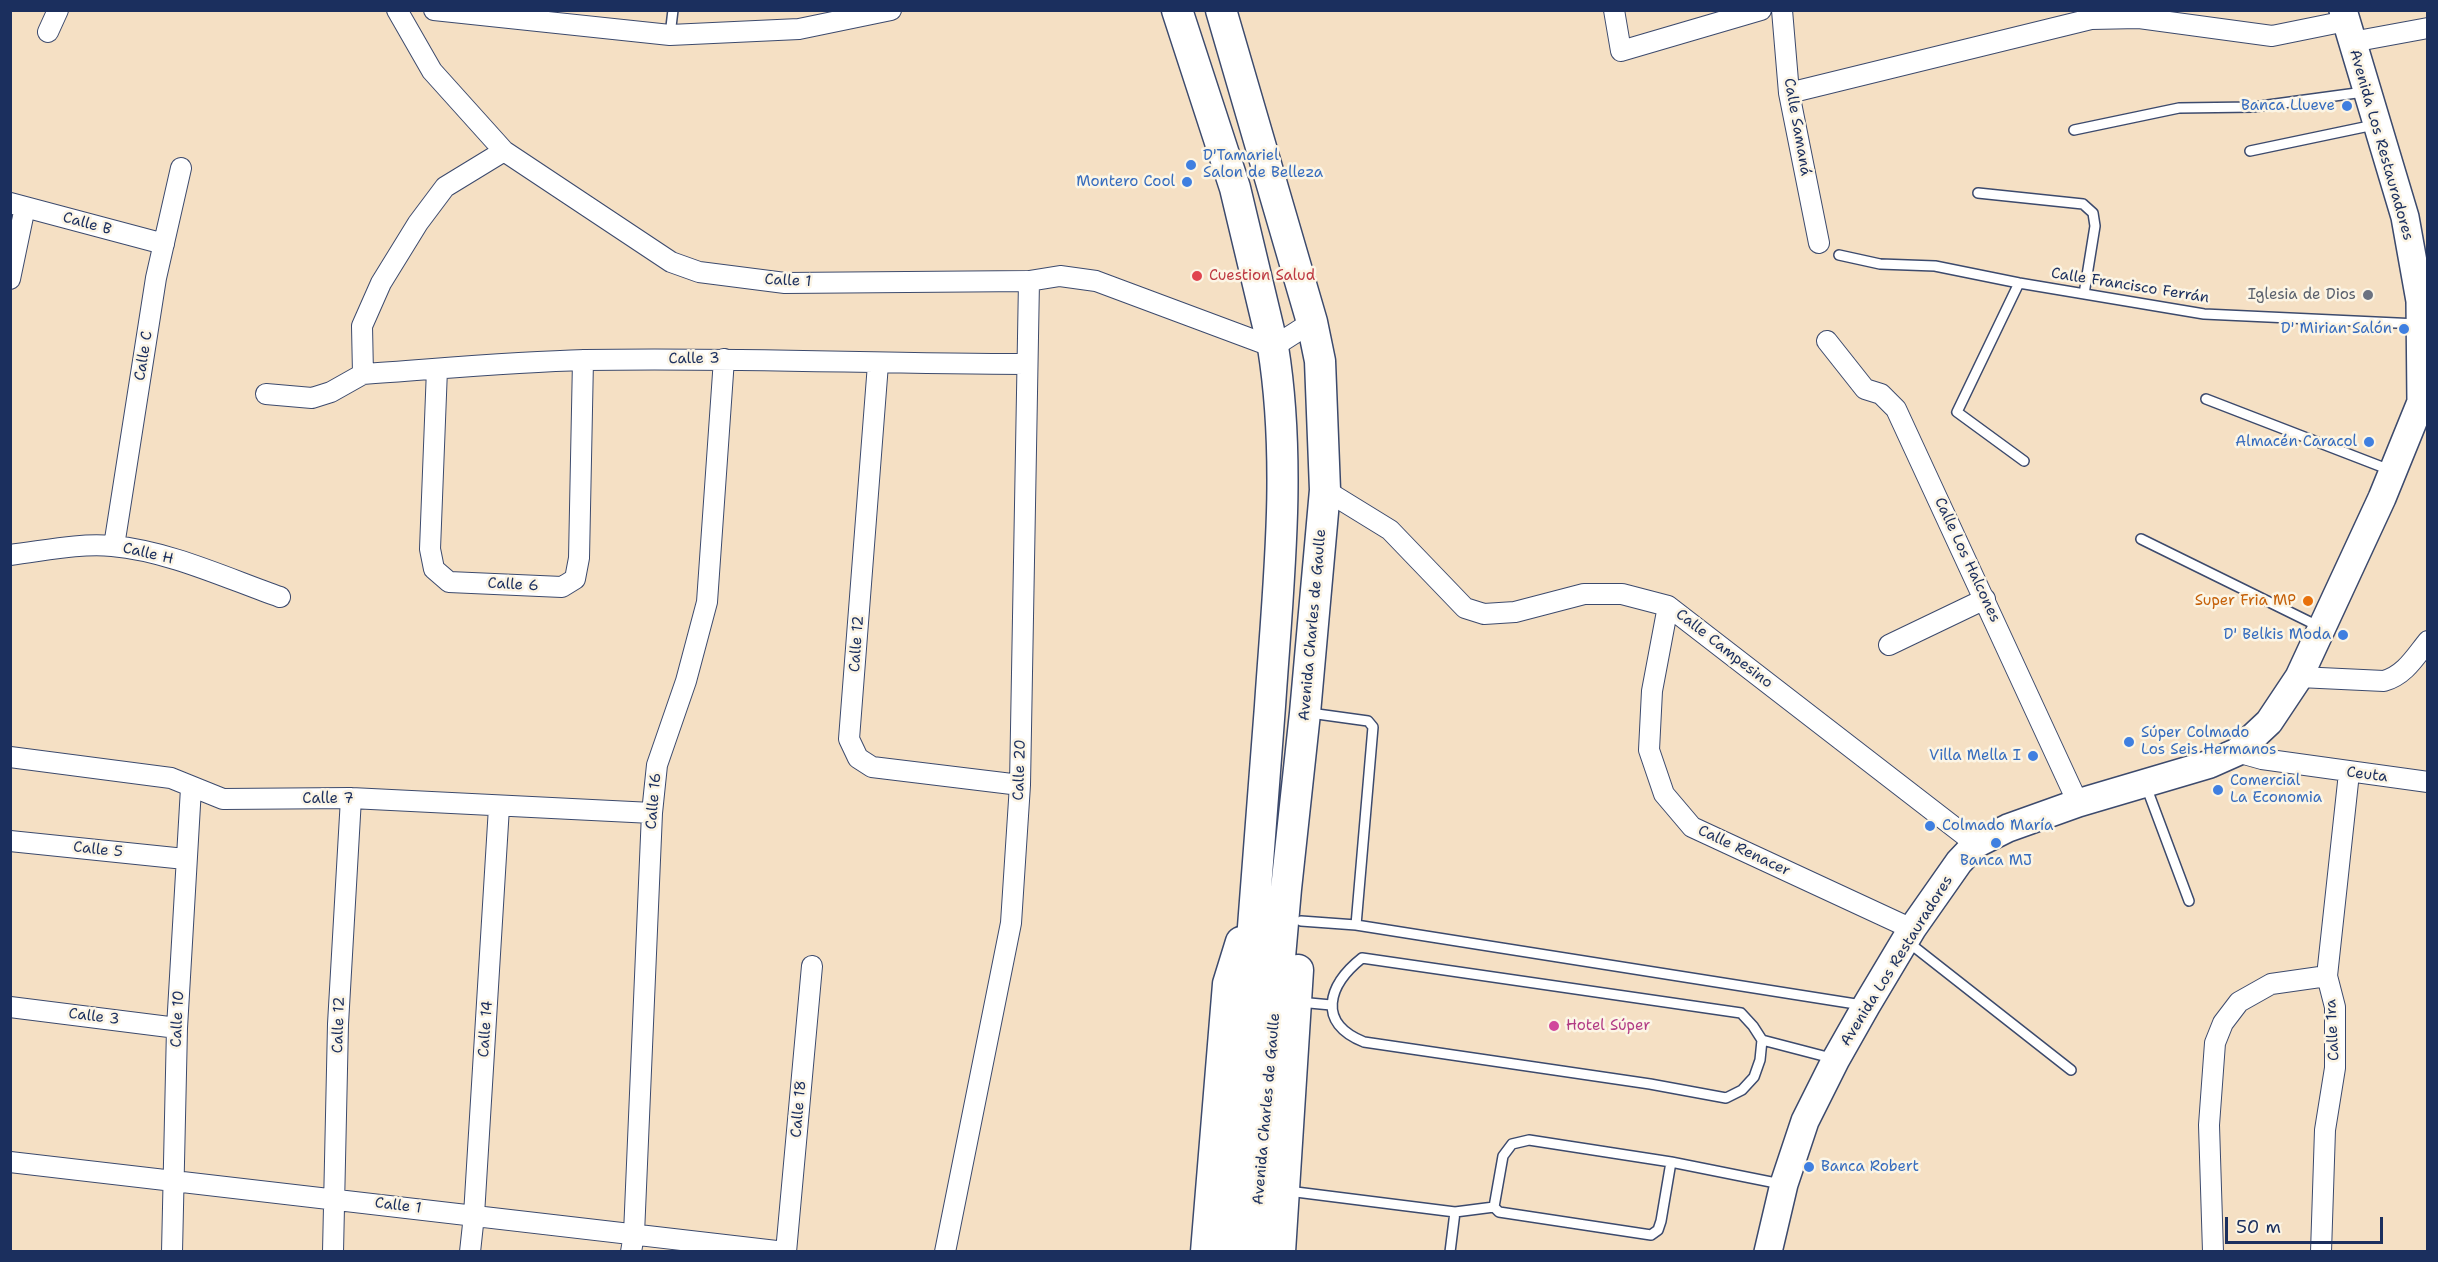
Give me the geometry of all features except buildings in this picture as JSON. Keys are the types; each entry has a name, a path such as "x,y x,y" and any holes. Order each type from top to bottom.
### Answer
{"main road":[{"name":"Avenida Charles de Gaulle","path":"1177,10 1235,188 1273,346 1277,373 1283,506 1272,888 1254,1251"},
{"name":"Avenida Charles de Gaulle","path":"1221,10 1312,322 1320,361 1325,490 1305,713 1272,888 1227,1251"},
{"path":"1206,1251 1228,984 1272,888 1301,921 1286,1191 1280,1251"}],"street":[{"path":"48,32 58,10"},
{"name":"Calle 1","path":"397,10 432,71 504,151 671,262 699,272 785,283 1029,281 1060,276 1096,281 1273,346"},
{"path":"434,10 670,35 799,29 891,10"},
{"path":"1614,10 1621,51 1757,11"},
{"name":"Calle Samaná","path":"1782,10 1789,93 1819,243"},
{"path":"1789,93 2091,19 2139,18 2271,36 2347,25 2427,28"},
{"name":"Avenida Los Restauradores","path":"1768,1251 1784,1184 1805,1121 1866,1006 1909,935 1959,862 1976,844 2008,828 2078,803 2210,764 2237,752 2269,722 2299,677 2424,403 2420,301 2404,217 2347,25"},
{"path":"266,394 312,398 332,392 363,374 362,326 381,284 418,223 445,187 504,151"},
{"name":"Calle C","path":"114,546 154,289 181,168"},
{"path":"10,279 18,205"},
{"name":"Calle B","path":"18,205 164,244"},
{"name":"Calle 20","path":"945,1251 1011,923 1020,785 1029,281"},
{"path":"1273,346 1312,322"},
{"name":"Calle Los Halcones","path":"1827,341 1865,389 1881,394 1896,409 2078,803"},
{"name":"Calle 3","path":"363,374 583,360 724,359 878,364 1026,364"},
{"name":"Calle 16","path":"632,1243 652,813 657,765 686,681 707,602 724,359"},
{"name":"Calle 6","path":"437,369 430,549 434,569 449,582 562,587 575,579 579,558 583,360"},
{"name":"Calle 12","path":"878,364 849,739 858,758 873,766 1020,785"},
{"name":"Calle Campesino","path":"1325,490 1390,530 1465,608 1484,614 1515,612 1584,594 1622,594 1668,606 1976,844"},
{"name":"Calle H","path":"10,555 83,546 114,546 165,556 280,597"},
{"path":"1889,645 1985,599"},
{"name":"Calle Renacer","path":"1668,606 1652,691 1649,750 1664,794 1692,827 1909,935"},
{"path":"2299,677 2384,681 2395,678 2427,641"},
{"name":"Ceuta","path":"2237,752 2262,759 2349,773 2427,782"},
{"name":"Calle 7","path":"10,757 171,778 223,799 351,798 652,813"},
{"name":"Calle 1ra","path":"2320,1251 2325,1130 2335,1068 2335,1007 2327,976 2349,773"},
{"name":"Calle 10","path":"172,1251 177,1028 185,859 191,788"},
{"name":"Calle 12","path":"333,1251 338,1024 351,798"},
{"name":"Calle 14","path":"470,1251 499,807"},
{"name":"Calle 5","path":"10,841 185,859"},
{"name":"Calle 18","path":"786,1251 812,966"},
{"path":"2213,1251 2209,1125 2215,1043 2223,1023 2239,1002 2271,984 2327,976"},
{"name":"Calle 3","path":"10,1007 177,1028"},
{"name":"Calle 1","path":"10,1161 474,1215 632,1243 786,1251"}],"lane":[{"path":"670,35 673,10"},
{"path":"2073,130 2179,108 2262,106 2367,92"},
{"path":"2250,152 2376,125"},
{"path":"1978,193 2083,204 2092,213 2095,226 2084,294"},
{"name":"Calle Francisco Ferrán","path":"1839,255 1880,264 1935,266 2019,283 2204,314 2420,325"},
{"path":"2019,283 1957,412 2024,461"},
{"path":"2206,399 2392,471"},
{"path":"2141,538 2322,628"},
{"path":"1305,713 1368,721 1373,727 1356,925"},
{"path":"2145,784 2189,901"},
{"path":"1301,921 1356,925 1866,1006"},
{"path":"1909,935 2071,1070"},
{"path":"1362,958 1741,1013 1762,1040 1760,1060 1754,1077 1742,1090 1726,1098 1650,1084 1364,1042 1350,1036 1336,1023 1331,1005 1335,991 1346,971 1362,958"},
{"path":"1297,1002 1331,1005"},
{"path":"1762,1040 1836,1059"},
{"path":"1494,1207 1503,1156 1512,1144 1529,1140 1671,1162 1784,1184"},
{"path":"1494,1207 1499,1212 1652,1235 1658,1230 1661,1221 1671,1162"},
{"path":"1286,1191 1455,1212 1494,1207"},
{"path":"1450,1251 1455,1212"}],"place":[{"name":"Banca Llueve","path":"2347,106"},
{"name":"D'Tamariel Salon de Belleza","path":"1191,165"},
{"name":"Montero Cool","path":"1187,182"},
{"name":"Cuestion Salud","path":"1197,276"},
{"name":"Iglesia de Dios","path":"2368,295"},
{"name":"D' Mirian Salón","path":"2404,329"},
{"name":"Almacén Caracol","path":"2369,442"},
{"name":"Super Fria MP","path":"2308,601"},
{"name":"D' Belkis Moda","path":"2343,635"},
{"name":"Súper Colmado Los Seis Hermanos","path":"2129,742"},
{"name":"Villa Mella I","path":"2033,756"},
{"name":"Comercial La Economia","path":"2218,790"},
{"name":"Colmado María","path":"1930,826"},
{"name":"Banca MJ","path":"1996,843"},
{"name":"Hotel Súper","path":"1554,1026"},
{"name":"Banca Robert","path":"1809,1167"}]}
